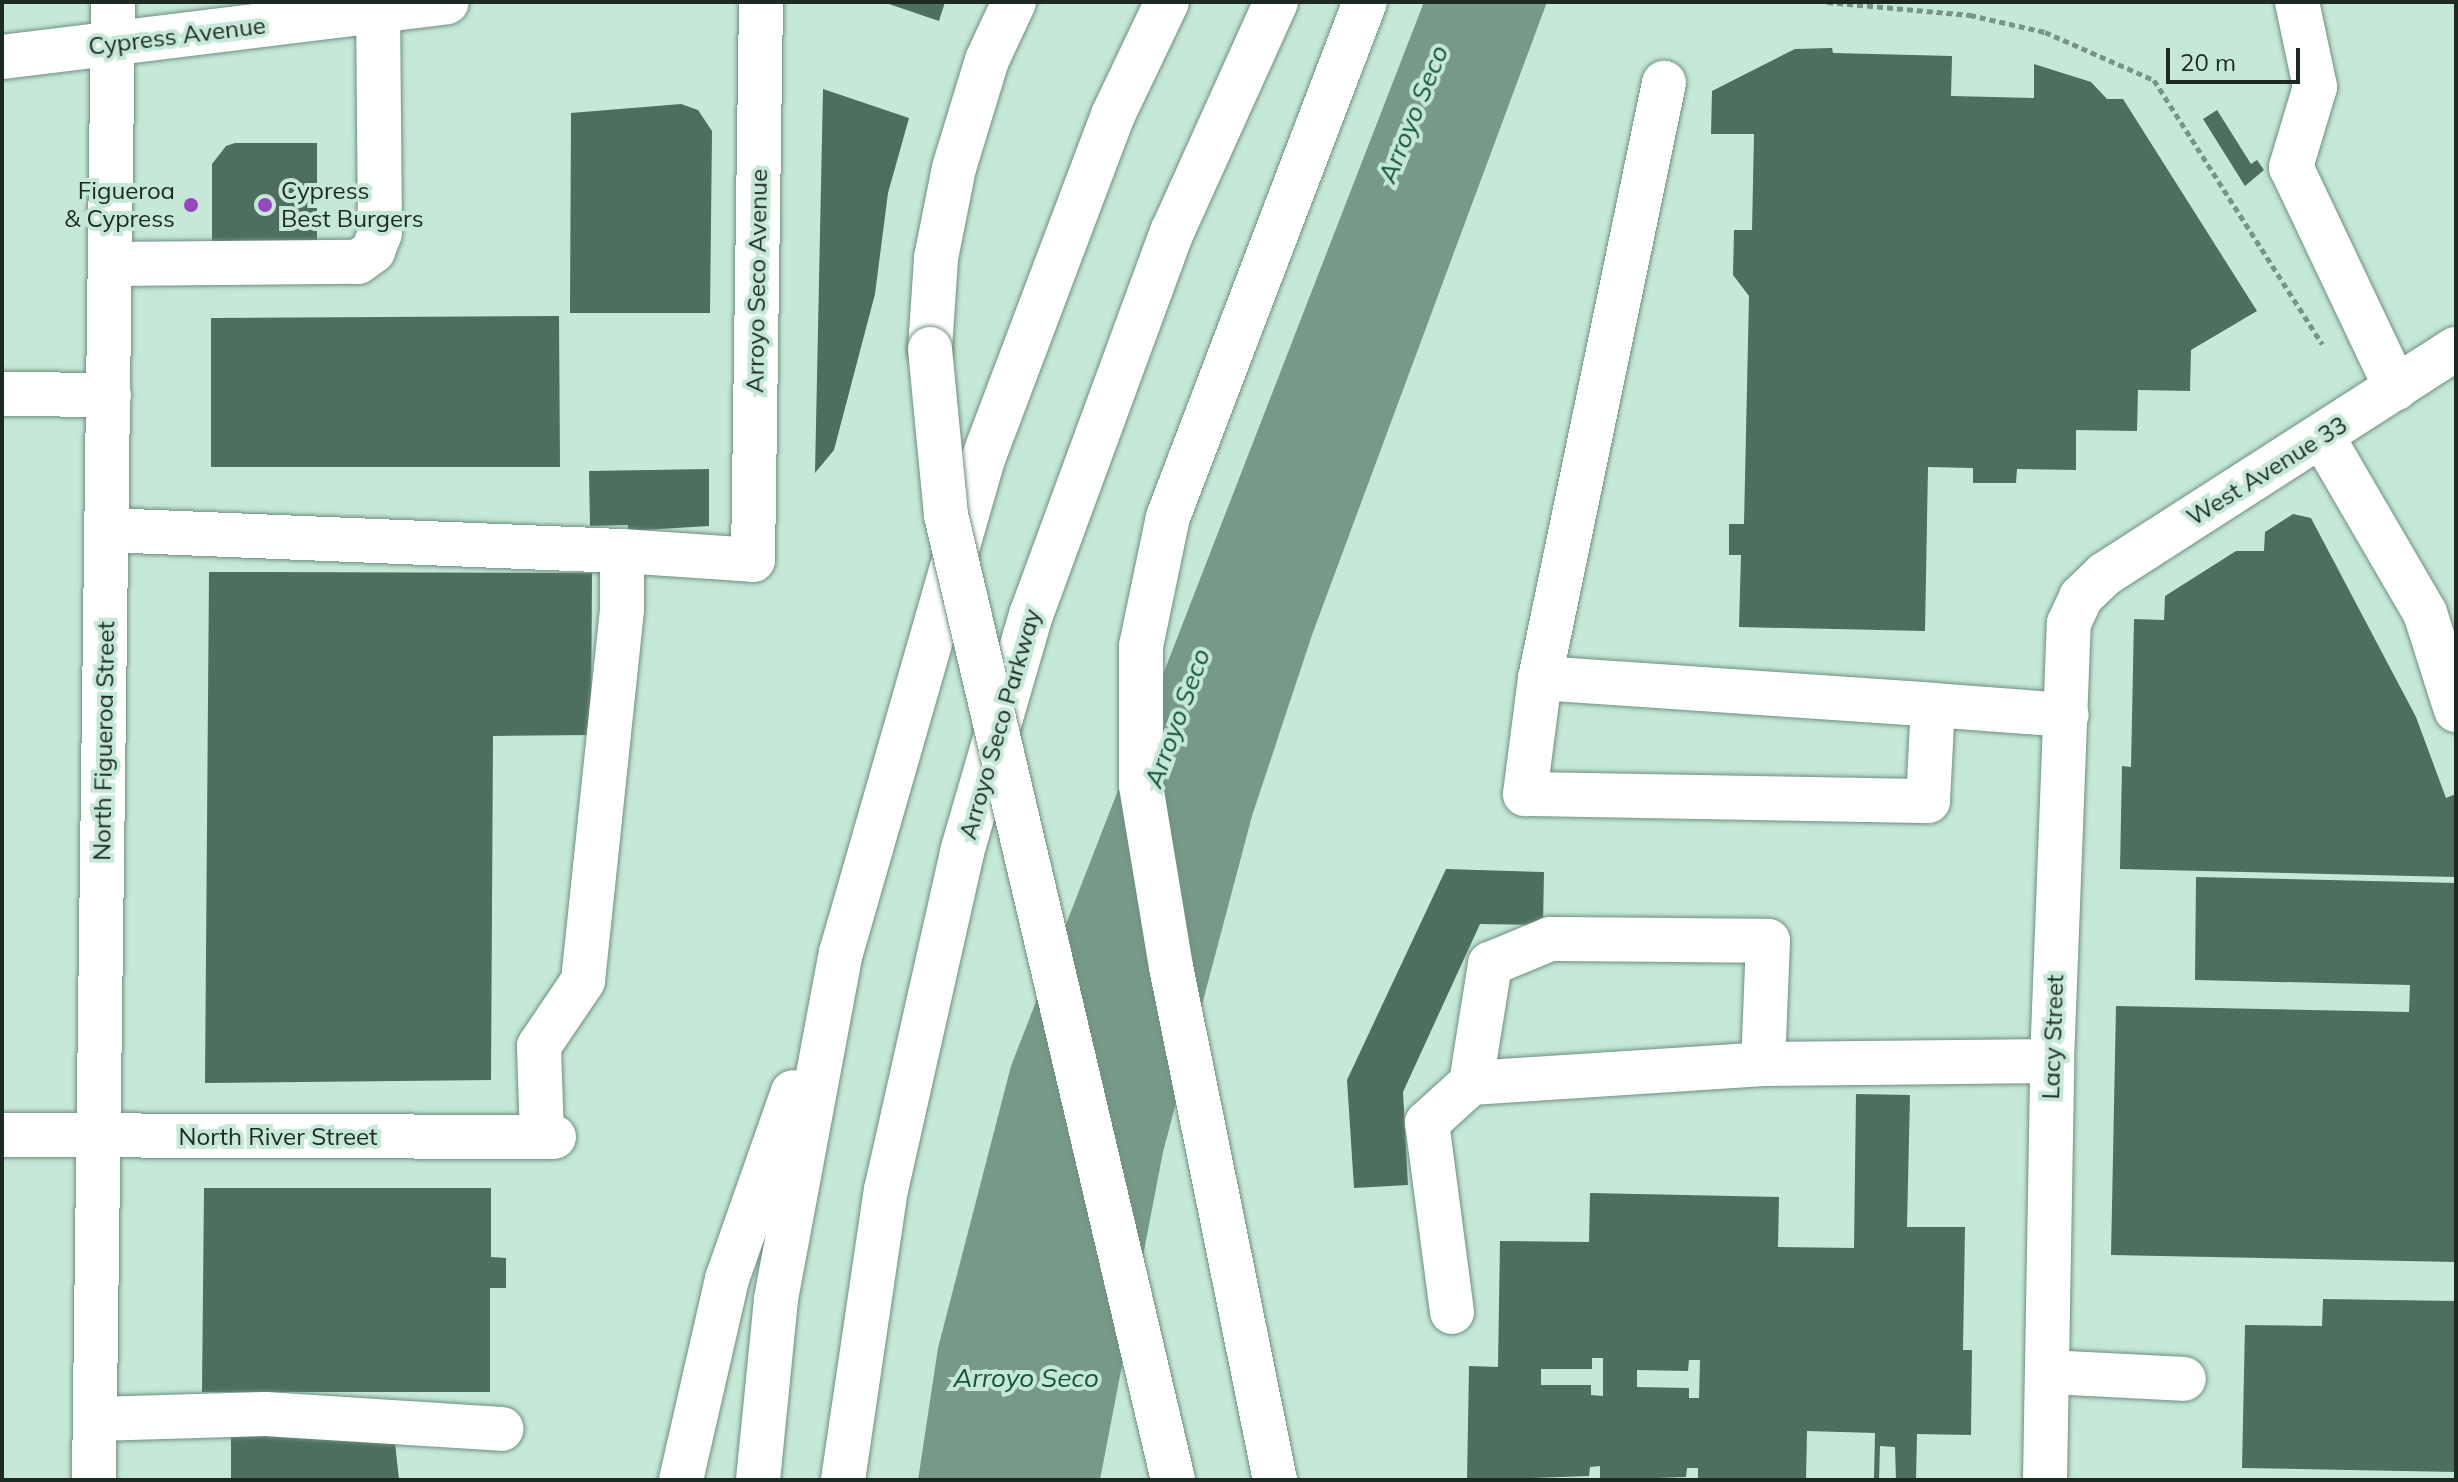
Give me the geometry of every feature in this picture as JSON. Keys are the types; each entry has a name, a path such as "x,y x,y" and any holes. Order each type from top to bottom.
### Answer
{"main road":[{"name":"North Figueroa Street","path":"94,1480 113,2"},
{"name":"Cypress Avenue","path":"2,57 447,2"},
{"name":"Arroyo Seco Avenue","path":"622,551 753,560 761,2"},
{"path":"1014,2 987,60 954,168 936,258 930,349 946,515 1173,1480"},
{"path":"681,1480 727,1279 841,953 983,459 1113,115 1167,2"},
{"name":"Arroyo Seco Parkway","path":"843,1480 886,1190 962,852 1026,630 1173,230 1276,2"},
{"path":"1273,1465 1171,967 1141,785 1141,646 1168,517 1365,2"},
{"path":"2297,2 2315,87 2291,167 2380,399"},
{"path":"110,264 358,262 373,251 380,233 378,11"},
{"path":"1664,83 1540,678 1525,794 1928,801 1933,705"},
{"name":"West Avenue 33","path":"2081,597 2105,574 2456,349"},
{"path":"2,394 109,395"},
{"path":"2322,436 2425,613 2456,710"},
{"path":"107,530 213,538 622,551"},
{"name":"North River Street","path":"2,1135 548,1137 539,1046 583,981 622,609 622,551"},
{"name":"Lacy Street","path":"2045,1480 2052,1061 2069,623 2081,597"},
{"path":"1540,678 2067,715"},
{"path":"1471,1083 1490,964 1550,939 1768,941 1763,1064"},
{"path":"758,1480 776,1299 841,953"},
{"path":"1452,1312 1427,1123 1471,1083 1763,1064 2052,1061"},
{"path":"2048,1372 2184,1379"},
{"path":"96,1419 265,1414 502,1429"}],"path":[{"path":"1827,2 1970,15 2045,32 2154,80 2380,399"}],"water":[{"name":"Arroyo Seco","path":"1424,2 1547,2 1312,635 1252,816 1163,1152 1100,1480 918,1480 938,1348 1011,1066"}],"building":[{"path":"883,2 945,2 939,21"},
{"path":"1832,48 1833,53 1952,56 1951,96 2034,98 2034,64 2091,82 2107,99 2123,99 2257,311 2191,350 2190,391 2138,390 2137,431 2076,430 2076,470 2017,469 2016,483 1973,483 1973,468 1928,467 1925,631 1739,627 1741,555 1729,555 1729,524 1744,524 1749,296 1733,275 1734,230 1752,230 1754,134 1711,134 1712,91 1795,49"},
{"path":"823,89 909,118 888,193 875,294 834,450 815,473"},
{"path":"681,104 698,110 712,131 710,313 570,313 571,113"},
{"path":"2217,110 2251,164 2257,160 2264,170 2245,186 2203,119"},
{"name":"Cypress Best Burgers","path":"235,143 317,143 317,241 212,241 212,164 226,146"},
{"path":"559,316 560,467 211,467 211,318"},
{"path":"709,469 709,526 628,531 628,525 590,526 589,471"},
{"path":"2293,514 2311,518 2416,717 2446,798 2456,794 2456,877 2120,869 2122,766 2131,767 2134,619 2164,620 2165,596 2236,551 2264,551 2265,532"},
{"path":"209,572 592,573 591,735 493,736 491,1080 205,1083"},
{"path":"1446,869 1544,872 1543,925 1480,924 1403,1092 1408,1185 1354,1188 1347,1080"},
{"path":"2196,877 2456,883 2456,1262 2111,1255 2116,1006 2409,1012 2410,985 2195,980"},
{"path":"1856,1094 1910,1095 1907,1227 1965,1227 1963,1350 1972,1350 1971,1435 1917,1434 1916,1480 1896,1480 1895,1447 1880,1446 1879,1480 1874,1480 1875,1433 1807,1431 1806,1480 1698,1480 1698,1468 1687,1468 1686,1477 1600,1480 1600,1466 1590,1467 1589,1476 1467,1480 1469,1366 1498,1367 1500,1241 1589,1242 1590,1193 1779,1197 1778,1247 1854,1248","holes":["1592,1358 1603,1358 1603,1396 1591,1395 1591,1385 1541,1385 1541,1369 1592,1369","1689,1360 1700,1360 1699,1398 1689,1398 1689,1388 1637,1387 1637,1370 1688,1371"]},
{"path":"204,1188 491,1188 491,1257 506,1258 506,1288 490,1288 490,1392 202,1392"},
{"path":"2323,1299 2456,1301 2456,1472 2242,1468 2245,1325 2322,1326"},
{"path":"394,1433 399,1480 231,1480 231,1434"}],"place":[{"name":"Figueroa & Cypress","path":"191,205"},
{"name":"Cypress Best Burgers","path":"265,205"}]}
